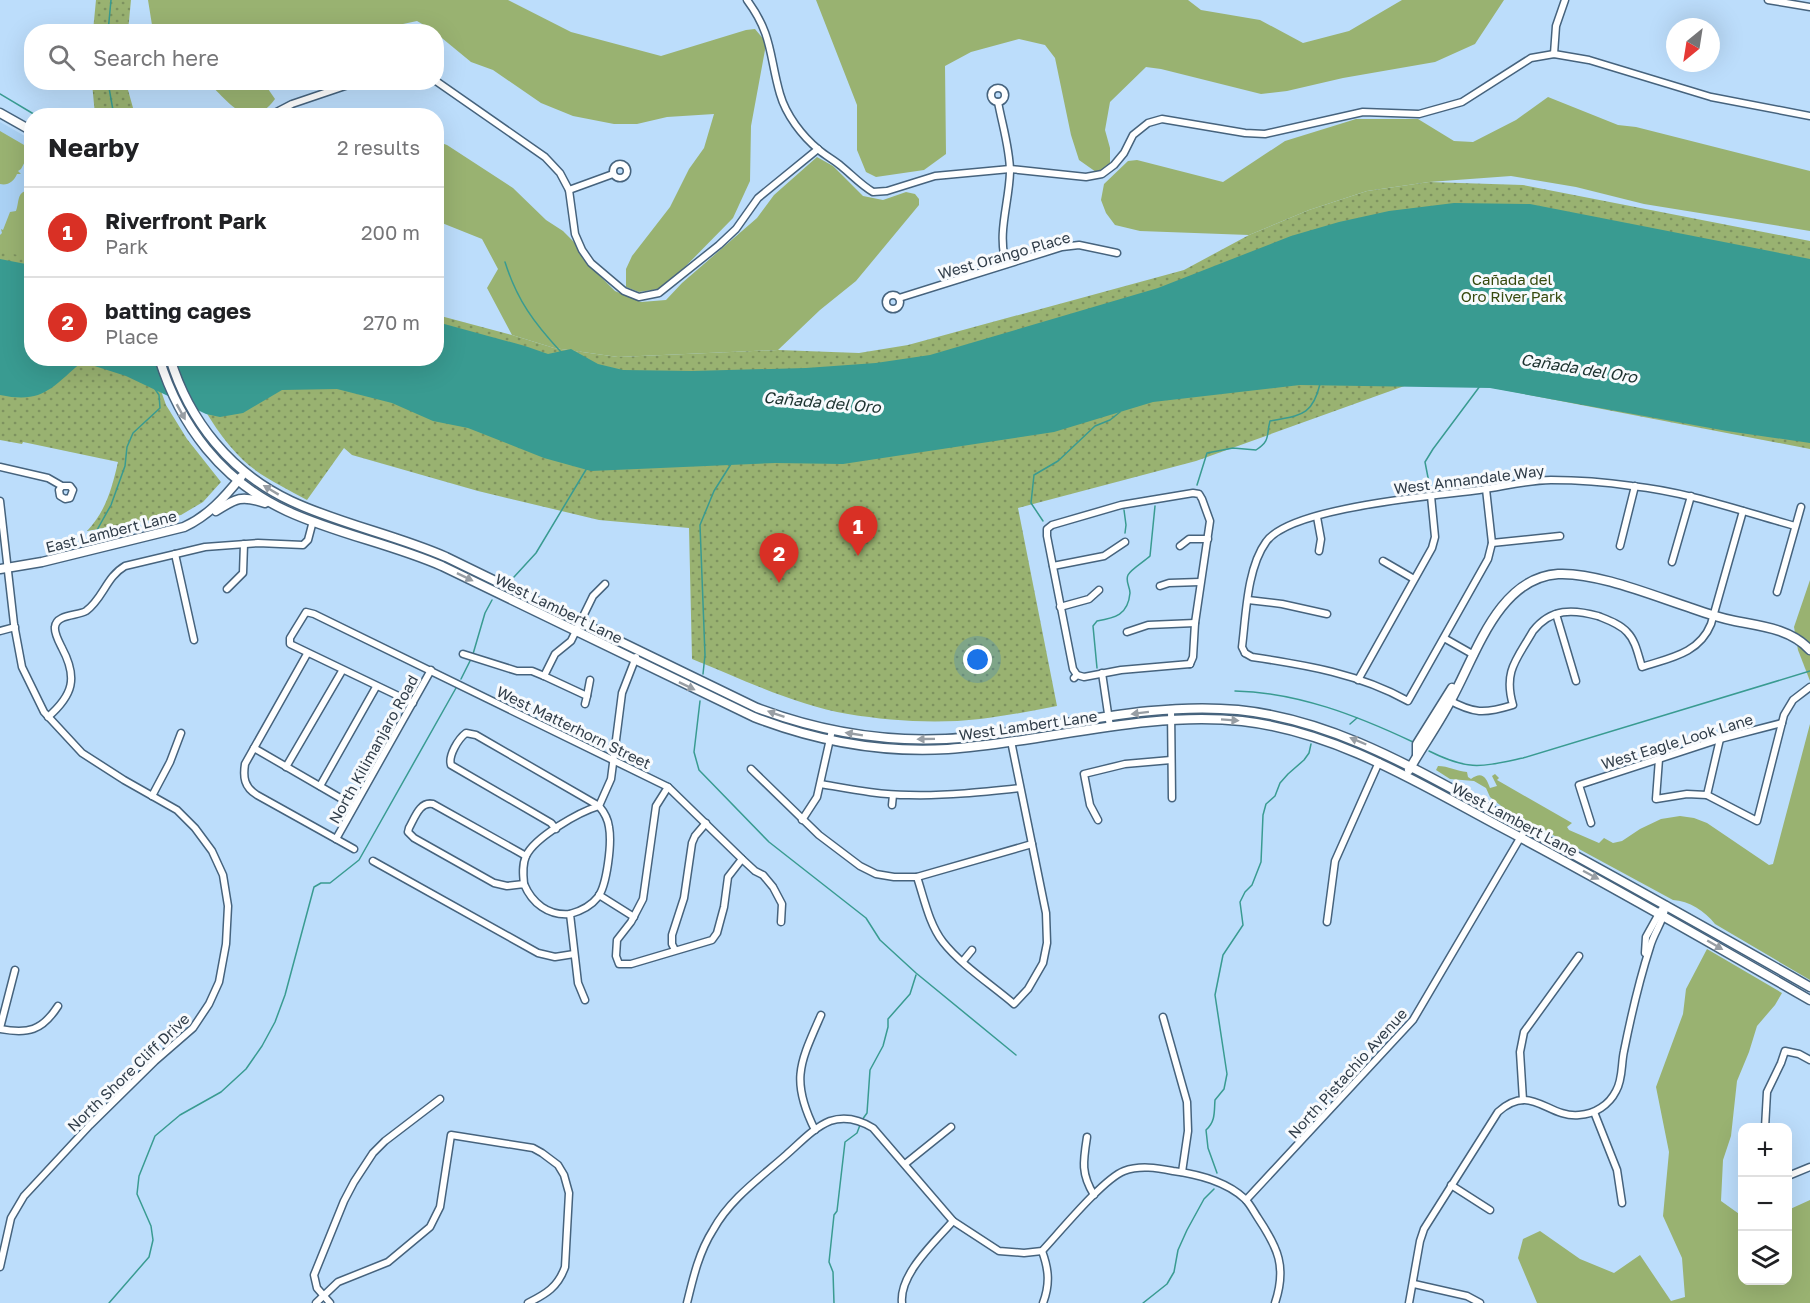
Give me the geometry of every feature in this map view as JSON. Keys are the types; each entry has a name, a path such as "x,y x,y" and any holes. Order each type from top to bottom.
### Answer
{"main road":[{"path":"0,113 24,126"},
{"name":"West Lambert Lane","path":"162,366 169,388 186,422 203,445 226,470 257,494 288,511 436,564 742,712 788,730 830,741 909,750 960,748 1172,719 1227,720 1282,728 1330,741 1379,762 1661,915 1810,1000"},
{"name":"West Lambert Lane","path":"173,366 181,390 195,416 215,443 242,470 272,491 292,502 401,539 446,557 746,703 791,720 832,730 883,738 945,739 1171,709 1234,710 1301,722 1351,738 1411,767 1666,905 1810,987"},
{"name":"East Lambert Lane","path":"4,568 42,562 184,527 219,503 238,480 242,470"},
{"path":"198,519 240,498 253,499 288,511"},
{"path":"348,532 354,530 391,541 401,539"},
{"path":"1406,776 1497,615 1509,598 1521,587 1542,577 1555,574 1578,574 1791,635 1810,650"}],"street":[{"path":"747,0 757,13 768,38 780,94 787,111 800,131 818,149 873,192 886,191 935,176 1010,169 1086,177 1102,174 1124,153 1132,135 1148,123 1162,119 1245,133 1265,134 1363,112 1419,114 1462,102 1531,58 1554,54 1589,60 1711,97 1810,116"},
{"path":"1554,54 1556,26 1565,0"},
{"path":"1768,0 1810,7"},
{"path":"444,87 545,157 560,173 569,190 575,234 582,250 591,263 624,291 639,297 659,293 719,245 736,229 758,198 818,149"},
{"path":"284,108 333,90"},
{"path":"998,102 1010,169 1002,227 1002,252 1006,264"},
{"path":"569,190 613,174"},
{"name":"West Orango Place","path":"899,298 1070,246 1089,247 1117,253"},
{"path":"0,467 48,478 62,486"},
{"name":"West Annandale Way","path":"1245,653 1242,647 1254,569 1258,555 1267,540 1292,523 1346,508 1419,496 1548,480 1635,486 1692,496 1795,525"},
{"path":"1620,546 1635,486"},
{"path":"1239,660 1245,653 1252,657 1319,668 1388,691 1408,701 1488,559 1492,543 1486,489"},
{"path":"1189,494 1200,495 1209,521 1208,539 1200,582 1191,665 1076,676 1060,607 1046,529 1052,525 1121,505 1189,494"},
{"path":"1358,680 1431,548 1434,537 1431,496"},
{"path":"1672,562 1692,496"},
{"name":"North Shore Cliff Drive","path":"0,501 4,568 22,667 48,717 82,753 177,810 195,828 212,851 223,875 228,915 226,944 219,982 209,1004 193,1028 155,1061 90,1125 24,1196 11,1218 0,1267"},
{"path":"1777,592 1801,507"},
{"path":"1449,700 1477,712 1487,712 1513,705 1509,683 1512,669 1538,625 1556,614 1574,610 1617,624 1628,633 1634,641 1642,667 1694,648 1706,635 1715,613 1743,511"},
{"path":"1317,517 1321,539 1319,551"},
{"path":"48,717 69,693 72,681 71,669 56,634 57,622 63,617 74,616 86,610 98,599 111,576 119,570 125,566 205,547 244,544 303,545 308,540 314,521"},
{"path":"1492,543 1560,536"},
{"path":"1180,546 1189,539 1208,539"},
{"path":"1053,566 1104,556 1125,542"},
{"path":"227,589 243,573 244,544"},
{"path":"175,554 194,640"},
{"path":"1383,561 1414,579"},
{"path":"1160,586 1169,583 1200,582"},
{"path":"544,676 557,651 567,646 593,596 605,584"},
{"path":"1060,607 1089,600 1099,590"},
{"path":"1248,600 1282,604 1326,614"},
{"name":"West Matterhorn Street","path":"307,654 294,647 289,641 306,612 431,670 668,787 742,859 763,875 782,904 782,922"},
{"path":"1556,614 1576,681"},
{"path":"1127,632 1148,625 1195,622"},
{"path":"0,630 15,627"},
{"path":"1444,638 1474,655"},
{"path":"556,829 551,823 454,768 450,763 450,758 462,736 471,733 599,806 606,816 610,831 604,881 599,895 584,909 570,914 557,914 542,908 528,894 524,884 523,870 526,856 534,845 587,810 599,806 610,784 622,693 639,651"},
{"path":"354,849 256,795 246,784 243,775 245,764 307,654 413,703"},
{"path":"463,654 517,671 532,671 587,696"},
{"name":"North Kilimanjaro Road","path":"336,839 431,670"},
{"path":"286,767 342,671"},
{"path":"1102,673 1110,727"},
{"path":"585,704 590,680"},
{"path":"320,786 376,687"},
{"path":"1659,759 1656,800 1687,795 1707,795 1757,821 1782,723 1793,700 1810,687"},
{"path":"1171,709 1172,798"},
{"name":"West Eagle Look Lane","path":"1591,823 1579,785 1720,739 1782,723"},
{"path":"802,820 815,801 821,784 832,730"},
{"path":"152,796 170,762 181,734"},
{"path":"1707,795 1720,739"},
{"path":"917,877 934,926 942,941 1014,1004 1028,989 1042,963 1047,943 1046,913 1011,741"},
{"path":"254,748 354,806"},
{"path":"1098,820 1089,805 1084,774 1125,764 1171,760"},
{"path":"1326,922 1335,861 1379,762"},
{"path":"751,769 819,835 876,874 917,877 1032,844"},
{"path":"821,784 893,795 961,795 1020,788"},
{"path":"668,787 656,806 645,890 634,917 617,940 616,956 619,964 631,964 709,942 715,936 724,907 728,878 742,859"},
{"path":"892,805 893,795"},
{"path":"524,884 507,886 494,883 414,838 408,832 423,805 429,802 526,856"},
{"path":"675,950 672,935 684,898 692,843 706,823"},
{"name":"North Pistachio Avenue","path":"1246,1200 1413,1020 1526,828"},
{"path":"373,861 538,953 555,957 574,954"},
{"path":"599,895 634,917"},
{"path":"1409,1303 1424,1229 1498,1112 1505,1106 1523,1100 1540,1102 1561,1113 1572,1115 1594,1112 1612,1097 1619,1085 1623,1053 1646,963 1646,937 1666,905"},
{"path":"570,914 578,983 585,1000"},
{"path":"963,961 972,950"},
{"path":"1523,1100 1520,1052 1524,1032 1579,956"},
{"path":"15,970 0,1029 17,1032 35,1029 44,1024 58,1006"},
{"path":"815,1130 804,1108 799,1085 804,1054 820,1015"},
{"path":"1163,1017 1187,1102 1188,1131 1182,1172"},
{"path":"1765,1123 1767,1092 1785,1051 1799,1054 1810,1060"},
{"path":"330,1303 322,1296 314,1283 316,1268 358,1174 385,1141 440,1099"},
{"path":"1594,1112 1617,1170 1622,1203"},
{"path":"687,1303 701,1253 714,1227 734,1202 815,1130 832,1120 844,1119 862,1121 882,1136 953,1221 999,1251 1024,1253 1042,1251 1105,1183 1123,1171 1149,1167 1182,1172 1229,1188 1246,1200 1269,1235 1280,1261 1281,1286 1275,1303"},
{"path":"905,1164 951,1127"},
{"path":"316,1303 338,1282 388,1262 430,1227 440,1207 451,1135 533,1148 550,1158 564,1175 569,1200 565,1267 552,1290 528,1303"},
{"path":"1087,1137 1083,1162 1086,1181 1094,1195"},
{"path":"1792,1174 1810,1167"},
{"path":"1451,1185 1490,1210"},
{"path":"902,1303 901,1294 908,1274 953,1221"},
{"path":"1042,1251 1048,1265 1048,1288 1043,1303"},
{"path":"1414,1284 1467,1296 1480,1303"}],"shaded area":[{"path":"0,122 24,136 24,210 0,243"}],"green space":[{"path":"96,0 131,0 129,24 94,24"},
{"path":"148,0 508,0 571,32 661,56 755,29 765,41 765,50 751,126 750,181 733,218 681,271 658,289 639,292 626,287 626,269 632,256 670,207 689,169 704,148 714,114 667,117 637,124 614,124 573,116 541,103 493,70 471,62 444,40 444,24 422,24 417,21 403,24 152,24"},
{"path":"816,0 1188,0 1201,10 1260,20 1303,43 1349,31 1402,0 1504,0 1475,44 1435,62 1343,78 1287,91 1261,94 1146,67 1110,102 1105,130 1110,148 1110,163 1101,171 1096,172 1079,160 1071,135 1055,58 1045,45 1019,39 971,52 945,66 946,154 924,170 876,177 866,172 857,150 857,105"},
{"path":"93,90 128,90 133,108 94,108"},
{"path":"216,90 269,90 275,99 267,108 235,108"},
{"path":"1548,97 1618,125 1636,127 1810,171 1810,231 1644,204 1576,187 1511,176 1429,182 1367,191 1309,210 1249,235 1140,231 1115,225 1106,213 1101,200 1104,184 1128,161 1137,160 1223,182 1285,141 1356,119 1418,119 1454,141 1473,142 1516,120"},
{"path":"0,131 24,145 24,163 18,171 21,174 17,174 8,184 0,184"},
{"path":"444,144 513,188 546,220 563,231 577,245 583,259 615,291 641,302 666,300 682,283 757,218 774,195 817,157 833,166 863,196 883,200 906,192 915,194 919,199 919,205 856,281 820,310 778,350 618,357 554,348 512,335 487,288 498,269 482,239 444,224"},
{"name":"Cañada del Oro River Park","path":"1429,182 1523,185 1810,241 1810,449 1457,381 1421,380 1196,461 1018,508 1057,706 980,719 914,721 828,710 768,691 692,659 689,528 599,520 478,491 352,455 344,448 307,500 266,477 243,460 222,436 194,392 379,366 444,366 444,317 554,348 618,357 778,350 859,353 908,345 1184,270 1249,235 1309,210 1367,191"},
{"path":"24,191 24,258 0,253 1,229 3,230 10,212 16,211"},
{"path":"0,251 24,256 24,366 152,366 166,405 187,439 221,482 203,502 181,515 87,531 104,507 118,462 23,442 22,444 0,440"},
{"path":"1810,580 1810,681 1798,650 1794,627"},
{"path":"1810,724 1810,980 1715,924 1696,908 1685,902 1673,900 1505,809 1490,797 1486,788 1474,781 1450,779 1436,770 1438,766 1442,766 1467,772 1471,779 1481,775 1490,788 1497,786 1492,776 1495,774 1499,778 1497,780 1572,823 1567,827 1569,830 1599,843 1604,838 1613,843 1622,841 1661,819 1680,816 1707,823 1769,865 1773,864"},
{"path":"1707,949 1782,993 1757,1026 1737,1081 1731,1136 1723,1160 1721,1201 1738,1213 1738,1285 1792,1285 1792,1208 1810,1200 1810,1303 1537,1303 1518,1258 1523,1239 1540,1231 1580,1259 1614,1273 1640,1255 1671,1301 1685,1297 1682,1258 1663,1216 1669,1152 1656,1087 1683,1014 1686,989"}],"water":[{"name":"Cañada del Oro River Park","path":"1454,203 1530,204 1810,259 1810,443 1727,431 1490,388 1300,385 1153,402 1054,432 843,464 775,463 591,471 544,458 468,428 433,421 392,403 337,389 282,390 243,413 220,417 206,414 126,376 95,366 444,366 444,324 548,354 571,349 598,364 623,370 806,368 876,363 930,355 1158,288 1291,236 1389,211"},
{"name":"Cañada del Oro River Park","path":"0,259 24,264 24,366 77,366 46,392 37,395 15,397 0,395"}],"waterway":[{"path":"109,24 111,0"},
{"path":"109,90 113,108"},
{"path":"0,94 24,108"},
{"path":"505,262 527,310 561,352"},
{"path":"1197,485 1207,453 1233,448 1256,450 1266,440 1270,421 1297,415 1309,409 1320,384"},
{"path":"1431,493 1425,462 1480,386"},
{"path":"97,530 111,505 125,466 127,447 133,433 160,408 159,395 155,389"},
{"path":"1043,521 1031,503 1034,475 1058,461 1095,426 1110,420 1120,412"},
{"path":"703,674 705,655 700,525 714,491 731,464"},
{"path":"514,577 536,553 587,468"},
{"path":"1097,668 1093,626 1097,621 1120,614 1127,606 1130,593 1128,575 1150,556 1155,506"},
{"path":"1124,510 1125,533"},
{"path":"473,654 485,613 492,600"},
{"path":"461,679 470,661"},
{"path":"1429,751 1455,762 1475,765 1523,758 1810,671"},
{"path":"109,1303 149,1257 153,1240 151,1226 137,1194 139,1176 155,1136 180,1115 221,1092 246,1069 262,1046 275,1022 285,995 314,887 321,883 330,883 359,860 456,688"},
{"path":"1235,691 1258,692 1327,707 1413,742"},
{"path":"700,701 694,752 699,770 769,842 866,918 880,940 916,973 1016,1055"},
{"path":"1350,724 1357,718"},
{"path":"1217,1173 1208,1148 1206,1130 1213,1119 1215,1100 1224,1089 1227,1074 1215,995 1223,955 1243,925 1240,902 1252,885 1261,862 1263,815 1266,804 1275,796 1280,783 1304,760 1311,744"},
{"path":"862,1120 867,1113 870,1070 883,1046 888,1019 910,994 916,975"},
{"path":"834,1303 833,1272 829,1262 834,1215 837,1211 845,1142 857,1133 860,1125"},
{"path":"1143,1303 1167,1284 1174,1272 1178,1250 1187,1230 1204,1199 1214,1189"}],"place":[{"name":"Riverfront Park","path":"858,556"},
{"name":"batting cages","path":"779,583"}],"water label":[{"name":"Cañada del Oro","path":"1579,368"},
{"name":"Cañada del Oro","path":"822,402"}]}
